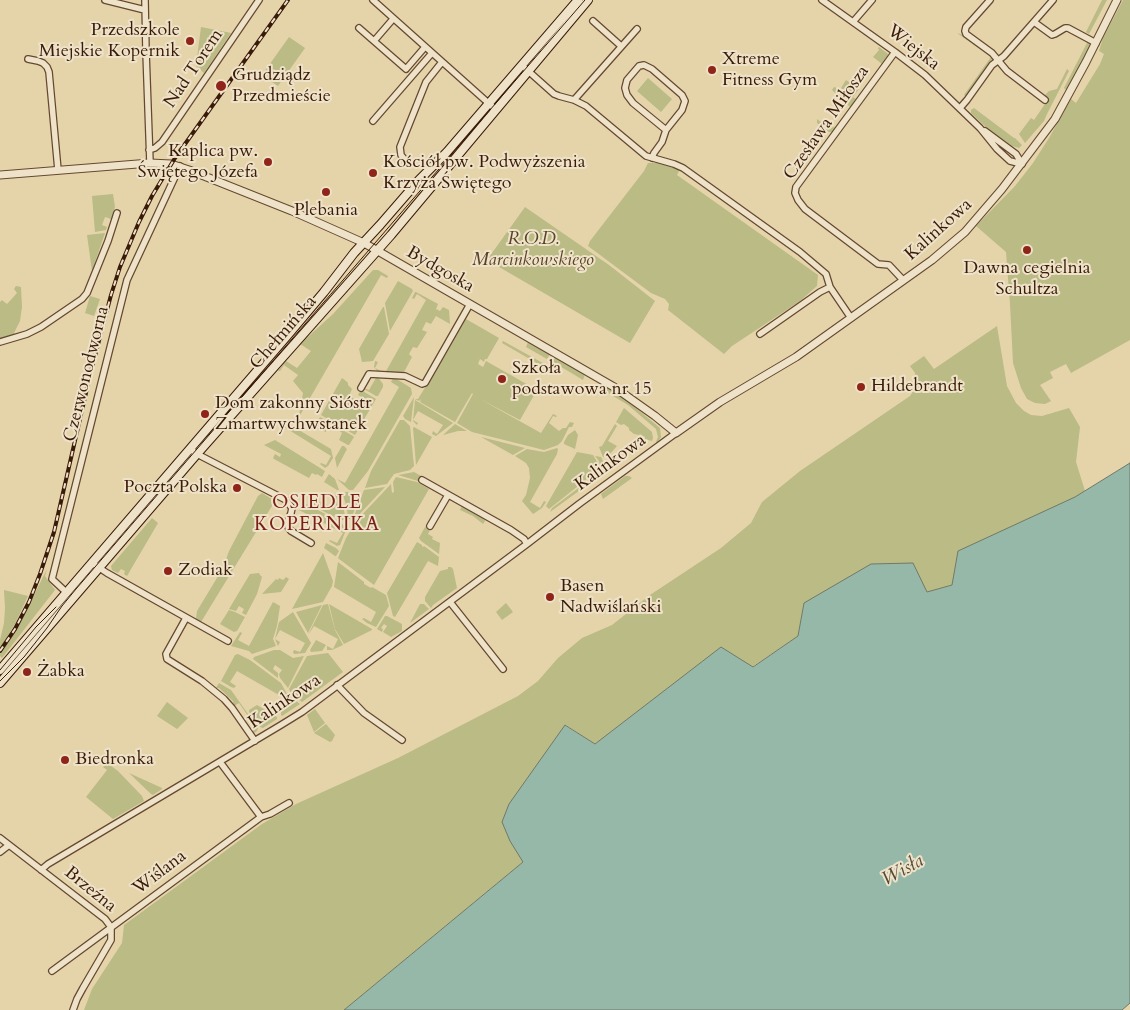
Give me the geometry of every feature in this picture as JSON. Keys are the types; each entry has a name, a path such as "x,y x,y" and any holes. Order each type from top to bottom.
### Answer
{"main road":[{"name":"Chełmińska","path":"0,683 197,454 403,220 495,110 578,0"},
{"name":"Chełmińska","path":"0,670 292,330 351,256 419,180 447,152 488,103 525,68 588,0"}],"street":[{"path":"105,0 145,10"},
{"path":"145,0 150,163"},
{"name":"Nad Torem","path":"149,150 159,145 166,136 259,0"},
{"path":"373,0 495,110"},
{"name":"Wiejska","path":"822,0 925,75 980,128 1016,154 1022,164"},
{"path":"853,22 872,0"},
{"path":"990,0 966,27 965,31 968,36 992,52 1007,71 1045,100"},
{"path":"960,108 992,65 1004,56 1053,0"},
{"name":"Kalinkowa","path":"41,870 48,864 302,712 579,504 720,402 796,357 932,260 964,232 997,195 1055,118 1118,0"},
{"path":"374,41 393,18"},
{"path":"593,21 621,46"},
{"path":"1034,22 1052,34 1068,28 1096,43"},
{"path":"359,28 406,69 425,47"},
{"path":"574,100 636,29"},
{"name":"Czesława Miłosza","path":"895,52 796,187 795,193 805,209 878,264 889,265 903,280"},
{"path":"373,121 432,53"},
{"path":"28,59 43,63 49,72 58,170"},
{"path":"406,161 401,155 400,147 426,82 442,62"},
{"path":"652,158 662,142 666,130 682,110 685,101 652,69 644,65 639,66 627,80 625,88 627,96 666,130"},
{"path":"525,68 554,94 586,106 646,156 680,166 800,252 826,274 830,287 851,318"},
{"name":"Bydgoska","path":"0,175 150,163 180,166 292,211 364,243 614,387 655,416 676,434"},
{"name":"Czerwonodworna","path":"66,592 52,579 127,280 180,166"},
{"path":"0,342 27,334 41,327 82,299 87,293 117,213"},
{"path":"760,334 830,287"},
{"path":"361,388 369,374 405,376 422,384 425,383 470,304"},
{"path":"190,449 286,500 292,508 288,527 291,531 311,542"},
{"path":"422,480 524,538 527,544"},
{"path":"430,526 448,495"},
{"path":"92,563 228,641"},
{"path":"450,602 503,669"},
{"path":"186,618 166,654 167,659 202,681 224,699 255,740"},
{"path":"337,685 364,713 402,740"},
{"path":"220,762 260,816"},
{"name":"Wiślana","path":"52,971 260,816 270,814 289,803"},
{"name":"Brzeźna","path":"0,838 104,919 111,927 111,940 77,999 73,1010"},
{"path":"0,852 9,845"}],"green space":[{"path":"1102,0 1107,0 1089,34 1086,32"},
{"path":"1123,0 1130,0 1130,340 1071,373 1066,364 1050,372 1053,378 1040,385 1051,401 1045,404 1035,403 1027,399 1021,388 1013,363 1006,252 976,226 1015,186 1033,163 1071,99 1076,103 1100,64 1104,54 1099,51 1103,38"},
{"path":"201,27 231,33 204,73 196,66"},
{"path":"957,33 963,35 993,58 966,96 964,95 991,57"},
{"path":"289,37 305,48 278,86 262,75"},
{"path":"1088,41 1091,43 1067,91 1064,88"},
{"path":"879,47 888,54 888,57 835,131 829,132 817,123 817,119 828,128 835,127 850,107 832,90 834,87 842,90 856,99 882,64 873,57 879,50"},
{"path":"1067,69 1069,71 1044,121 1025,143 1019,134 1031,118 1034,120 1045,104 1045,95 1049,91 1057,89"},
{"path":"648,78 672,99 661,112 637,91"},
{"path":"846,80 859,89 853,97 841,88"},
{"path":"974,108 1022,145 1019,148 1012,146 988,129 971,113 971,110"},
{"path":"648,163 663,163 680,169 677,175 818,275 817,286 800,301 732,346 724,354 668,310 669,304 665,299 651,293 588,246"},
{"path":"113,194 115,207 111,219 105,217 102,225 107,227 106,230 95,232 92,196"},
{"name":"R.O.D. Marcinkowskiego","path":"525,207 609,265 655,301 630,343 487,260"},
{"path":"105,233 92,271 87,235"},
{"path":"373,270 378,270 388,276 387,278 381,275 299,417 303,393 293,381 298,375 284,365 278,371 286,361 297,368 311,351 300,344 333,314"},
{"path":"398,281 413,291 390,331 385,303"},
{"path":"16,286 21,287 22,307 20,321 15,334 0,338 0,302 2,300 7,304 17,293 14,289"},
{"path":"415,292 438,304 436,309 440,311 443,307 449,310 450,324 436,316 431,324 426,322 422,330 427,332 417,348 413,347 409,354 412,357 404,372 400,374 385,373 426,300 417,294 414,299 412,298"},
{"path":"90,296 100,299 94,316 85,313"},
{"path":"383,307 389,334 373,361 362,362 359,349"},
{"name":"Szkoła podstawowa nr 15","path":"466,319 499,338 487,359 484,362 480,359 478,364 483,367 486,361 537,390 520,420 478,398 541,433 553,414 557,416 553,416 549,423 559,431 566,428 570,422 574,423 572,427 569,427 558,445 544,450 472,432 457,423 472,393 455,422 420,402 421,399 419,401 415,399 418,399 426,386 428,386"},
{"path":"997,326 1007,386 1016,403 1031,415 1042,416 1069,408 1080,427 1076,462 1085,491 952,585 927,592 804,603 798,636 752,667 721,648 595,744 566,725 510,841 524,861 344,1010 84,1010 92,989 122,943 124,925 262,824 296,804 398,758 518,696 538,681 558,658 582,638 612,625 650,595 721,548 751,523 762,502 800,471 910,396 916,381 915,373 910,366 924,356 934,369"},
{"path":"503,341 550,367 547,369 502,343"},
{"path":"528,342 550,354 547,359 526,347"},
{"path":"555,358 585,374 583,380 553,362"},
{"path":"375,361 378,362 375,368 384,373 378,372 374,367"},
{"path":"377,376 383,387 378,396 376,396 364,388 369,390"},
{"path":"342,378 352,389 349,396 363,404 365,399 358,395 361,390 376,399 363,421 359,420 362,423 355,435 321,415"},
{"path":"393,378 411,388 412,394 368,471 353,490 349,490 337,479 345,483 399,387 391,382"},
{"path":"608,387 660,428 661,437 657,443 656,429 628,405 603,390"},
{"path":"414,397 411,422 403,416"},
{"path":"415,400 453,423 436,436 432,434 433,431 437,434 443,425 418,411 413,420"},
{"path":"624,408 652,432 652,441 645,439 640,434 634,434 624,424 621,425 616,422"},
{"path":"320,417 326,420 326,432 314,427"},
{"path":"400,420 404,420 410,426 414,466 410,470 394,474 387,484 365,488 371,471"},
{"path":"287,423 331,449 333,458 328,466 325,468 320,464 326,465 331,456 284,427"},
{"path":"455,424 467,431 443,435"},
{"path":"615,424 617,426 608,441 617,446 610,454 603,457 599,447 602,446"},
{"path":"338,428 354,437 349,445 339,440 342,433"},
{"path":"413,428 432,437 416,465"},
{"path":"575,430 578,435 575,449 564,444 564,442 568,435"},
{"path":"481,437 525,448 513,455"},
{"path":"275,440 325,471 322,477 312,473 309,478 274,459 275,454 280,457 281,454 264,445"},
{"path":"342,446 347,449 337,468 335,458"},
{"path":"557,448 557,454 530,502 540,508 544,501 546,502 542,508 533,514 522,501 526,495 530,478 529,468 526,463 515,456 527,449 544,452"},
{"path":"577,452 593,455 598,465 597,471 549,509 546,506"},
{"path":"595,456 601,457 606,467 605,472 550,512 552,508 597,474 600,466"},
{"path":"414,472 421,476 418,481 398,475"},
{"path":"329,474 335,479 339,490 324,482"},
{"path":"625,476 632,478 603,499 601,494"},
{"path":"396,477 417,482 429,489 374,585 338,558 346,538 357,520 391,484 392,493 394,492 393,482"},
{"path":"385,487 355,519 353,519 364,490"},
{"path":"336,492 340,492 346,520 340,520 308,503 321,502 334,508 336,505 331,502"},
{"path":"342,492 349,492 358,501 351,519 348,519"},
{"path":"262,493 275,501 201,622 196,619 197,611 223,568 229,551 258,496"},
{"path":"304,503 341,522 346,530 340,545 337,546 329,541 337,543 343,533 299,510"},
{"path":"462,506 485,520 483,524 473,516 460,510"},
{"path":"152,518 158,523 127,576 124,574 125,571 121,569 118,573 112,570 111,566"},
{"path":"425,527 430,530 428,534 433,537 432,539 440,543 439,554 419,538"},
{"path":"417,542 439,557 438,566 428,561 395,617 393,616 387,593"},
{"path":"326,543 339,551 336,556 324,548"},
{"path":"323,553 333,581 332,586 323,602 292,609"},
{"path":"338,562 364,582 364,584 386,595 389,606 376,627 362,619 364,618 371,622 376,612 334,587"},
{"path":"448,567 453,569 457,588 431,608 425,601 425,597 440,571 448,569"},
{"path":"47,569 45,576 55,590 2,658 0,654 16,631"},
{"path":"259,573 262,577 257,594 246,615 242,613 244,609 239,606 236,611 229,609 250,574"},
{"path":"286,577 289,579 281,592 262,594 276,579 283,580"},
{"path":"4,590 28,596 16,622 0,649 4,623"},
{"path":"273,602 280,606 273,639 276,646 252,654 249,651 231,646 240,632 242,633 238,640 249,646"},
{"path":"506,603 513,612 502,620 496,612"},
{"path":"328,604 335,630 343,645 332,650 327,650 327,646 333,649 338,639 314,626 308,635 323,605"},
{"path":"329,604 372,630 344,644 335,629"},
{"path":"420,604 424,604 429,609 410,623"},
{"path":"322,605 308,633 296,612"},
{"path":"229,610 245,617 237,631 234,632 220,624"},
{"path":"293,612 311,643 305,653 294,654 294,650 300,652 305,643 280,630 275,639 279,622"},
{"path":"385,616 402,624 402,631 391,637 383,632 387,626 384,624 381,628 383,629 382,632 377,629"},
{"path":"316,640 326,645 322,651 311,652 310,650"},
{"path":"274,650 280,650 293,658 304,656 288,688 280,678 279,674 282,670 275,665 273,669 278,673 278,678 253,659"},
{"path":"328,653 343,672 302,702 289,689 307,656"},
{"path":"238,654 250,660 281,683 287,694 286,699 237,671 230,682 236,686 234,688 221,681 235,655"},
{"path":"219,683 231,690 258,728 257,731 252,732 255,726 239,703 234,706 233,701 219,688 216,688"},
{"path":"290,696 300,704 282,716 281,712"},
{"path":"167,702 188,718 177,729 157,716"},
{"path":"257,705 277,717 277,719 263,728 260,727 249,712 249,710"},
{"path":"315,709 325,723 314,732 307,715"},
{"path":"326,724 335,735 330,742 314,733"},
{"path":"107,763 118,771 142,796 144,801 113,819 86,797 107,770 103,767"},
{"path":"129,773 162,788 162,789 153,795"}],"water":[{"name":"Wisła","path":"1130,463 1130,1003 1122,1010 344,1010 523,862 510,841 502,822 509,804 565,725 595,744 721,647 753,667 798,636 804,603 871,564 913,563 927,592 952,585 958,551 1075,497"}],"tram line":[{"path":"0,681 24,657 76,589 585,0"},
{"path":"0,670 36,627 56,607"}],"railway":[{"path":"0,651 15,629 29,602 54,532 91,371 111,295 120,267 139,222 175,158 288,0"}],"place":[{"name":"Przedszkole Miejskie Kopernik","path":"190,41"},
{"name":"Xtreme Fitness Gym","path":"712,70"},
{"name":"Grudziądz Przedmieście","path":"221,86"},
{"name":"Kaplica pw. Świętego Józefa","path":"268,162"},
{"name":"Kościół pw. Podwyższenia Krzyża Świętego","path":"373,173"},
{"name":"Plebania","path":"326,192"},
{"name":"Dawna cegielnia Schultza","path":"1027,250"},
{"name":"Szkoła podstawowa nr 15","path":"502,379"},
{"name":"Hildebrandt","path":"861,387"},
{"name":"Dom zakonny Sióstr Zmartwychwstanek","path":"205,414"},
{"name":"Poczta Polska","path":"237,488"},
{"name":"Zodiak","path":"168,571"},
{"name":"Basen Nadwiślański","path":"550,597"},
{"name":"Żabka","path":"27,672"},
{"name":"Biedronka","path":"65,760"}],"district":[{"name":"OSIEDLE KOPERNIKA","path":"317,515"}]}
